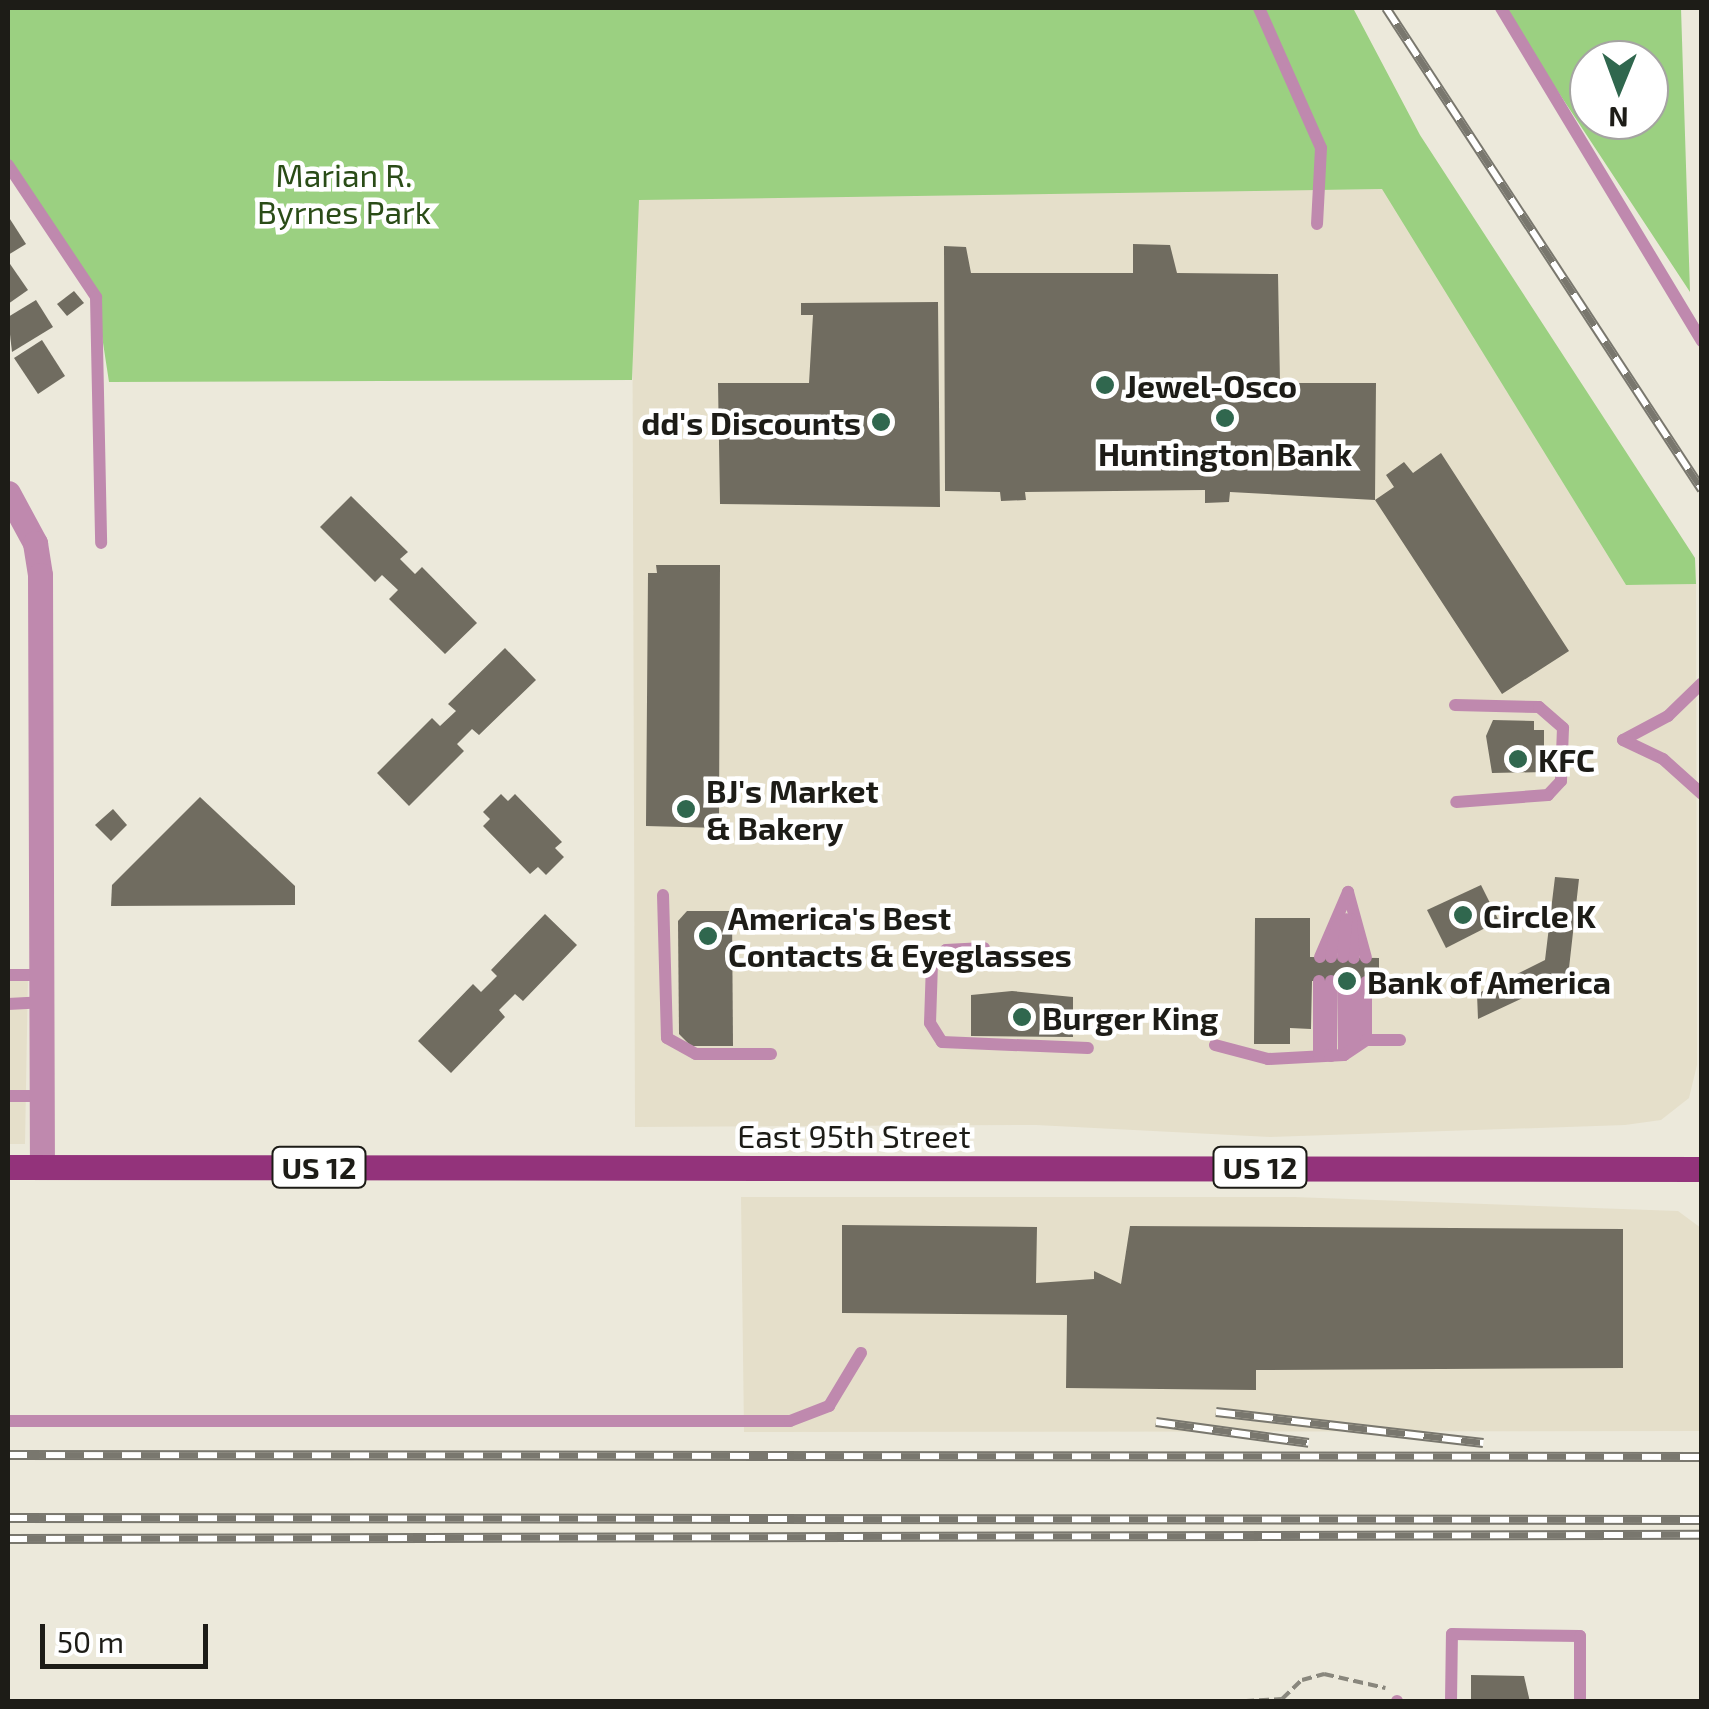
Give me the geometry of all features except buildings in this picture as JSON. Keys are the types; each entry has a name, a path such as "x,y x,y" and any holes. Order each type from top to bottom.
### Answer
{"main road":[{"name":"East 95th Street","path":"8,1167 1702,1169"}],"street":[{"path":"8,493 35,543 40,576 42,1167"}],"lane":[{"path":"1259,8 1320,148 1317,224"},
{"path":"1500,8 1702,340"},
{"path":"8,165 96,298 101,543"},
{"path":"1702,683 1668,716 1624,740 1663,759 1702,794"},
{"path":"1455,705 1539,707 1563,728 1561,781 1548,795 1456,802"},
{"path":"1348,892 1343,957 1348,892"},
{"path":"663,895 667,1038 696,1054 771,1054"},
{"path":"984,948 946,950 932,963 930,1023 942,1042 1088,1048"},
{"path":"8,975 41,975"},
{"path":"1343,981 1343,1051"},
{"path":"1343,981 1343,1051"},
{"path":"1343,981 1343,1051"},
{"path":"8,1004 41,1002"},
{"path":"1215,1045 1247,1058 1343,1051 1400,1040"},
{"path":"8,1096 42,1096"},
{"path":"8,1421 790,1421 829,1406 860,1353"},
{"path":"1451,1702 1452,1634 1580,1636 1580,1702"}],"path":[{"path":"1229,1702 1272,1700 1324,1674 1396,1697"},
{"path":"1287,1702 1291,1690"}],"shaded area":[{"path":"1383,189 1626,585 1696,584 1697,1065 1689,1098 1661,1120 1625,1125 1270,1137 1036,1125 635,1127 632,195"},
{"path":"8,975 28,975 25,1144 8,1144"},
{"path":"741,1197 1294,1197 1678,1211 1701,1228 1701,1431 744,1432"}],"green space":[{"name":"Marian R. Byrnes Park","path":"8,8 1353,8 1420,135 1695,558 1696,584 1626,585 1382,189 639,200 632,380 109,382 96,297 8,158"},
{"path":"1503,8 1681,8 1690,292 1590,140 1669,140 1669,40 1569,40 1569,108"}],"railway":[{"path":"1386,8 1702,490"},
{"path":"1216,1412 1483,1443"},
{"path":"1156,1422 1309,1443"},
{"path":"8,1455 1702,1457"},
{"path":"8,1518 1702,1520"},
{"path":"8,1539 1702,1535"}],"place":[{"name":"Jewel-Osco","path":"1105,385"},
{"name":"Huntington Bank","path":"1225,418"},
{"name":"dd's Discounts","path":"881,422"},
{"name":"KFC","path":"1518,759"},
{"name":"BJ's Market & Bakery","path":"686,809"},
{"name":"Circle K","path":"1463,915"},
{"name":"America's Best Contacts & Eyeglasses","path":"708,936"},
{"name":"Bank of America","path":"1347,981"},
{"name":"Burger King","path":"1022,1017"}]}
